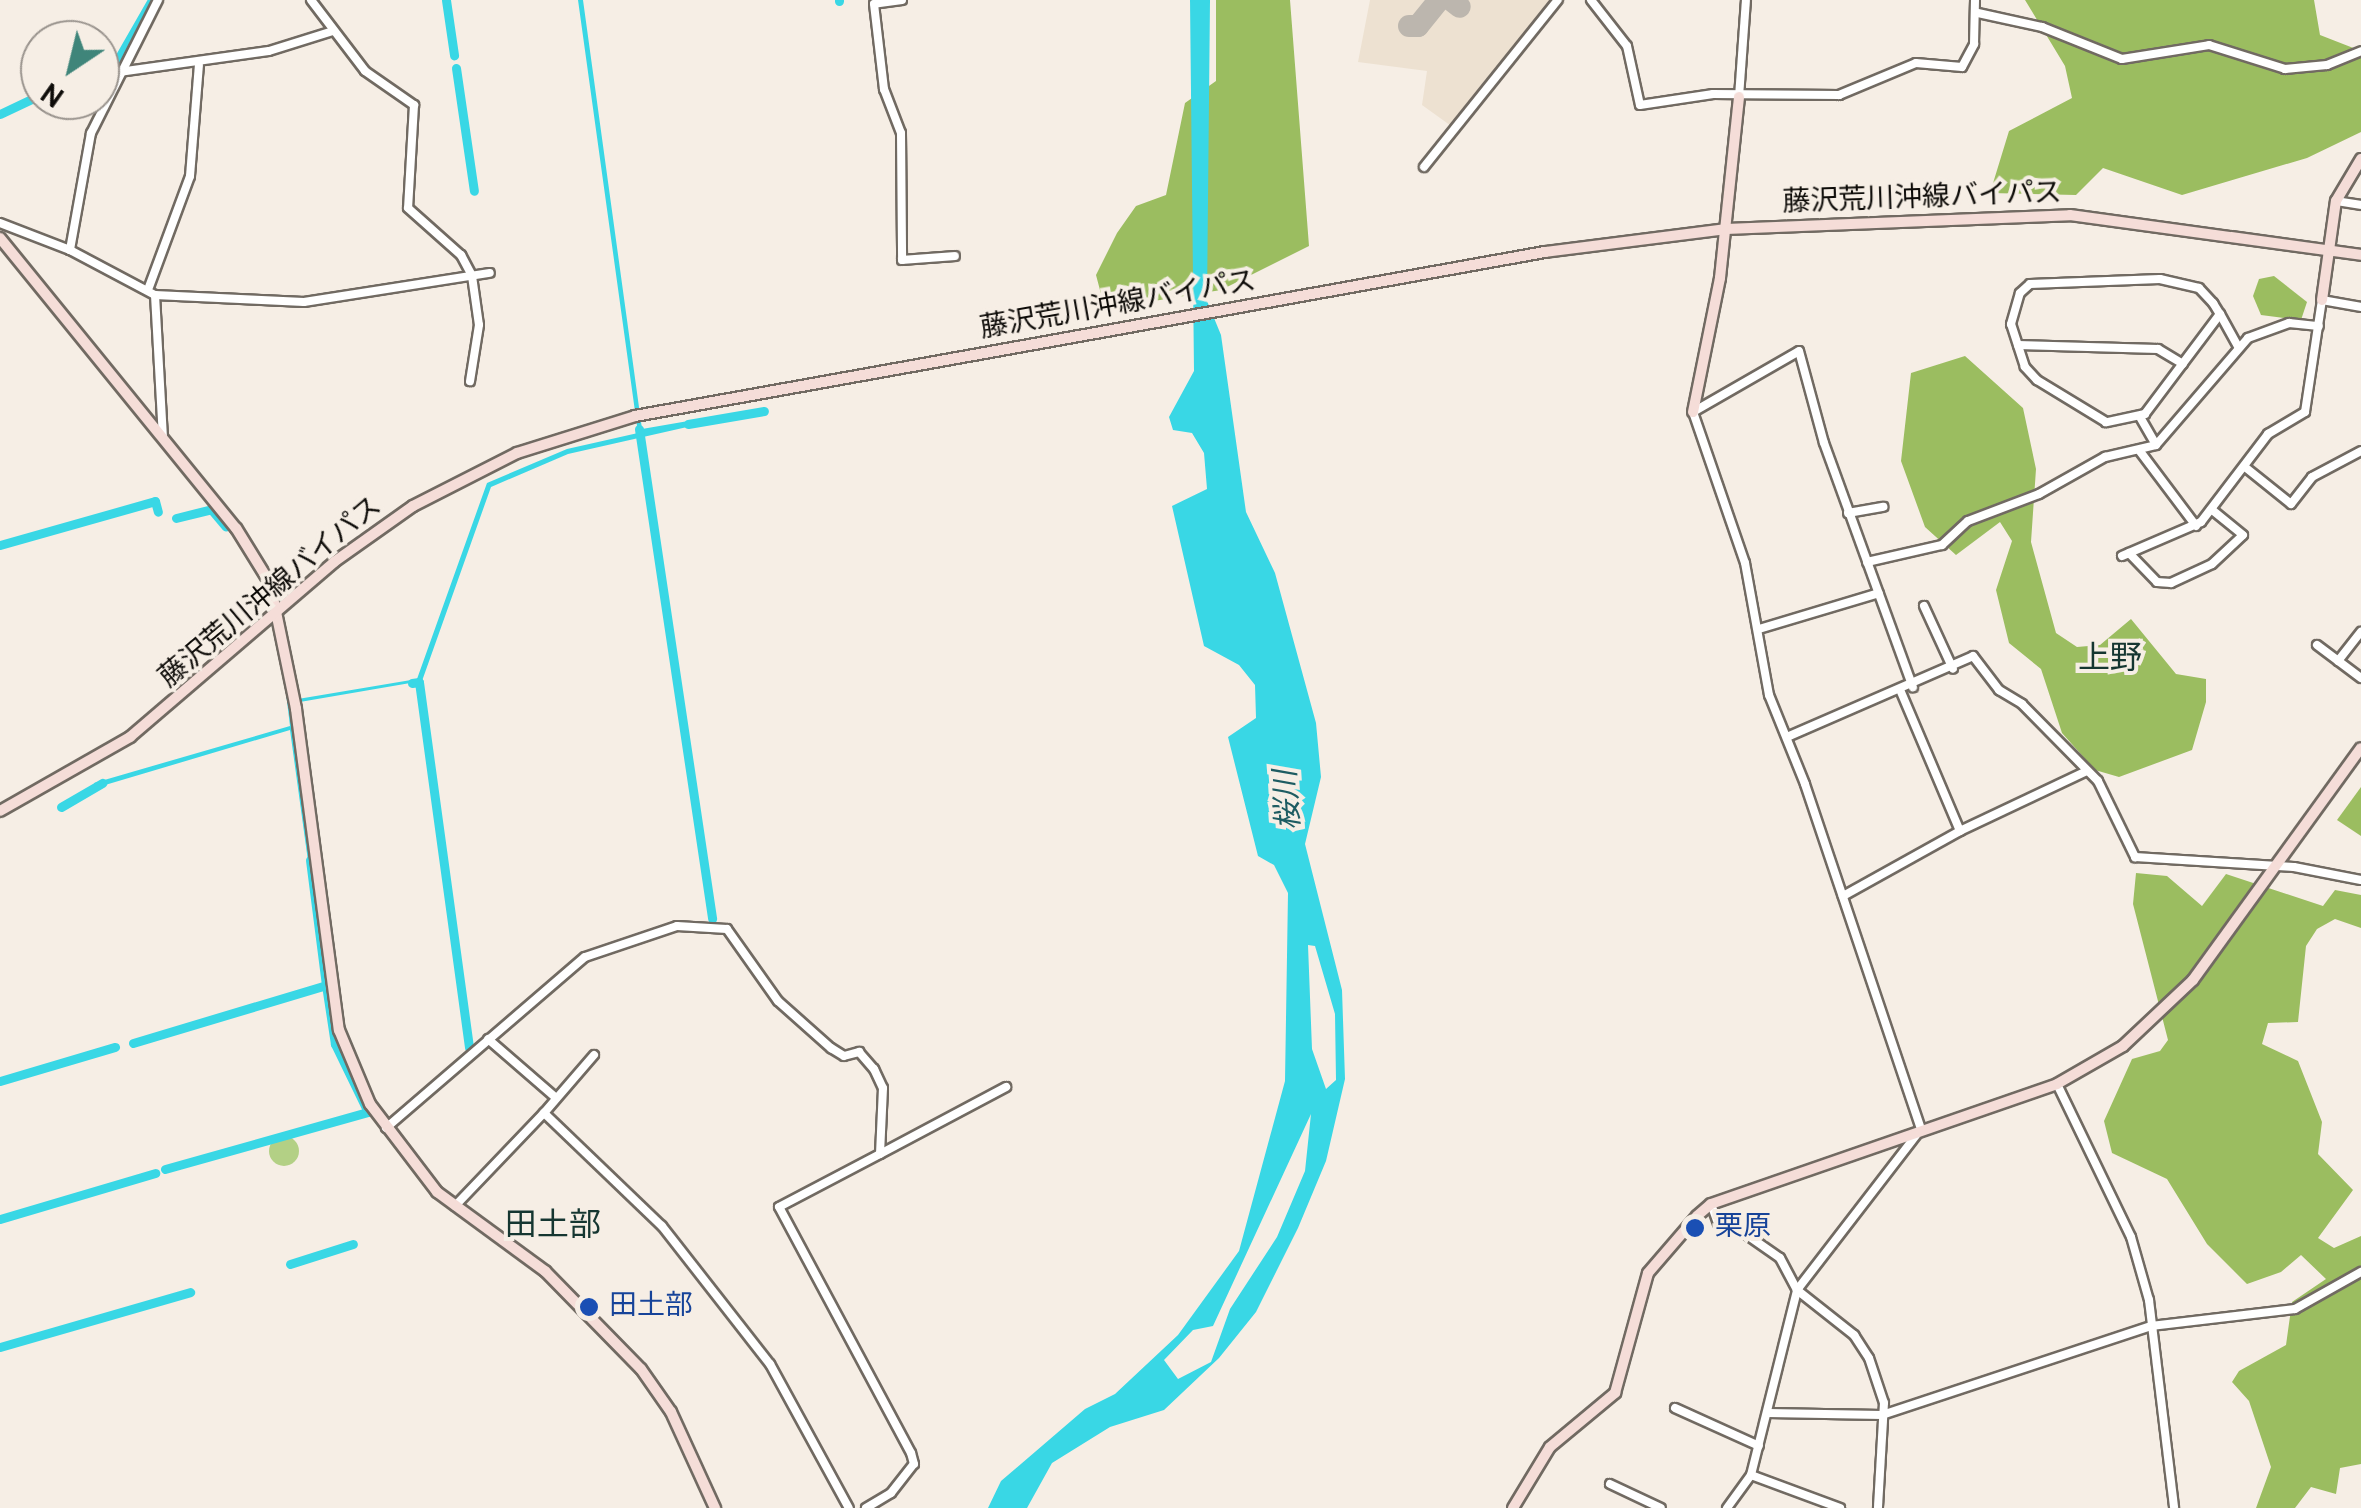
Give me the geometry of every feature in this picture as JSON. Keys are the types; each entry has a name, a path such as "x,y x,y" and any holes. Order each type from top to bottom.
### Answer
{"street":[{"path":"120,70 158,0"},
{"path":"312,0 365,71 414,105 408,208 462,255 472,276 479,325 470,381"},
{"path":"902,0 874,4 884,89 902,134 902,260 955,256"},
{"path":"1424,167 1558,0"},
{"path":"1591,0 1626,46 1640,105 1713,94 1839,94 1916,63 1962,67 1974,44 1978,13 1975,0"},
{"path":"1746,0 1726,229 1693,412 1745,563 1769,695 1843,896 1921,1128"},
{"path":"1978,13 2042,27 2082,49 2122,59 2209,45 2285,69 2327,65 2361,51"},
{"path":"120,72 199,65 333,30"},
{"path":"163,437 152,291 190,176 199,65"},
{"path":"70,250 91,133 97,120"},
{"path":"2211,509 2243,535 2212,564 2157,582 2126,554 2196,526 2268,434 2305,412 2336,201 2361,159"},
{"path":"2336,201 2361,205"},
{"name":"藤沢荒川沖線バイパス","path":"0,810 130,737 388,522 516,452 642,414 1344,288 1726,229 2070,215 2361,255"},
{"path":"0,223 70,250 152,291 304,302 490,273"},
{"path":"0,238 254,554 279,611 339,1030 386,1128 416,1171 456,1206 545,1271 641,1368 671,1412 716,1508"},
{"path":"2220,314 2140,417 2097,421 2038,380 2018,345 2014,306 2030,284 2188,282 2220,314 2238,346"},
{"path":"2322,300 2361,307"},
{"path":"1867,562 1942,544 1968,521 2038,494 2105,457 2156,445 2238,346 2268,328 2319,326"},
{"path":"2018,345 2158,349 2182,364"},
{"path":"1693,412 1799,351 1848,513 1914,687"},
{"path":"2140,417 2156,445"},
{"path":"2139,450 2196,526"},
{"path":"2245,467 2291,504 2312,477 2361,450"},
{"path":"1848,513 1883,507"},
{"path":"1758,629 1880,594"},
{"path":"1924,606 1936,620 1953,669"},
{"path":"2338,661 2361,632"},
{"path":"2316,645 2361,678"},
{"path":"1786,737 1914,687 1973,656 1999,690 2022,704 2107,795 2135,857 2272,870 2294,868 2361,880"},
{"path":"1901,692 1960,831"},
{"path":"1513,1508 1550,1447 1616,1392 1648,1273 1711,1204 2056,1084 2099,1062 2163,1013 2361,748"},
{"path":"1843,896 1960,831 2087,771"},
{"path":"386,1128 585,957 677,926 727,929 778,1001 830,1048 844,1056 859,1052 884,1088 880,1154"},
{"path":"488,1039 555,1098"},
{"path":"456,1206 594,1056"},
{"path":"2056,1084 2131,1237 2160,1359 2174,1508"},
{"path":"866,1508 891,1492 914,1464 911,1453 778,1208 1006,1087"},
{"path":"544,1113 662,1226 770,1364 848,1508"},
{"path":"1727,1508 1752,1475 1797,1290 1921,1128"},
{"path":"1711,1204 1718,1223 1738,1228 1780,1258 1797,1290 1862,1346 1880,1384 1878,1508"},
{"path":"1768,1413 1882,1415 2151,1326 2295,1309 2361,1272"},
{"path":"1675,1408 1760,1446"},
{"path":"1752,1475 1840,1508"},
{"path":"1610,1484 1661,1508"}],"shaded area":[{"path":"1370,0 1554,0 1454,128 1422,105 1427,71 1358,62"}],"green space":[{"path":"1216,0 1290,0 1309,246 1221,290 1105,309 1096,275 1136,206 1166,195 1185,103 1216,81"},
{"path":"2025,0 2314,0 2320,35 2361,51 2361,132 2307,158 2182,195 2103,168 2076,195 1990,193 2009,131 2072,98 2065,66"},
{"path":"2274,276 2307,302 2301,320 2261,315 2253,296 2259,279"},
{"path":"1965,356 2023,408 2036,469 2031,542 2056,633 2077,647 2100,645 2131,619 2176,674 2206,679 2206,702 2192,750 2119,777 2095,770 2062,733 2041,669 2009,643 1996,590 2012,541 2000,522 1956,555 1925,527 1901,461 1911,373"},
{"path":"2361,787 2361,836 2337,820"},
{"path":"2136,873 2167,876 2202,906 2226,874 2323,906 2335,890 2361,895 2361,928 2335,919 2317,929 2306,946 2298,1022 2268,1023 2262,1044 2298,1061 2322,1122 2318,1154 2353,1190 2318,1238 2334,1248 2361,1236 2361,1464 2340,1468 2336,1494 2311,1487 2295,1508 2256,1508 2271,1467 2249,1401 2232,1382 2239,1371 2286,1345 2292,1302 2326,1279 2301,1255 2281,1272 2247,1284 2207,1244 2167,1179 2112,1153 2104,1121 2132,1059 2160,1051 2168,1040 2133,904"},
{"path":"284,1136 295,1140 299,1151 295,1162 284,1166 273,1162 269,1151 273,1140"}],"water":[{"path":"578,0 583,0 642,429 694,420 696,425 568,454 491,487 422,681 294,703 313,860 308,861 290,730 95,788 94,783 290,726 281,652 292,700 417,679 487,483 567,449 638,433"},
{"name":"桜川","path":"1190,0 1210,0 1207,301 1221,335 1246,512 1275,573 1316,723 1321,777 1305,844 1342,990 1345,1079 1326,1161 1298,1228 1256,1312 1219,1358 1164,1410 1110,1427 1052,1463 1027,1508 988,1508 1001,1481 1085,1409 1115,1394 1178,1335 1239,1251 1285,1081 1288,893 1274,865 1258,856 1228,737 1256,718 1255,685 1239,665 1204,646 1172,506 1207,489 1204,453 1192,433 1173,430 1169,417 1194,371","holes":["1308,945 1315,946 1335,1014 1336,1080 1326,1089 1312,1049","1311,1114 1305,1171 1277,1237 1230,1309 1211,1362 1178,1379 1164,1360 1193,1330 1213,1326"]}],"waterway":[{"path":"120,56 152,0"},
{"path":"446,0 454,55"},
{"path":"456,68 474,191"},
{"path":"0,114 20,104"},
{"path":"688,424 764,411"},
{"path":"639,429 712,919"},
{"path":"0,545 155,501 158,512"},
{"path":"176,518 211,509 226,527"},
{"path":"412,683 419,682 469,1048"},
{"path":"61,807 102,783"},
{"path":"133,1043 326,985 310,860"},
{"path":"165,1169 368,1112 335,1044 326,985"},
{"path":"0,1081 115,1047"},
{"path":"0,1219 155,1173"},
{"path":"290,1264 353,1244"},
{"path":"0,1347 190,1292"}],"taxiway":[{"path":"1409,26 1418,26 1439,0"},
{"path":"1451,0 1460,7"}],"place":[{"name":"栗原","path":"1695,1228"},
{"name":"田土部","path":"589,1307"}],"district":[{"name":"上野","path":"2110,660"},
{"name":"田土部","path":"553,1227"}]}
